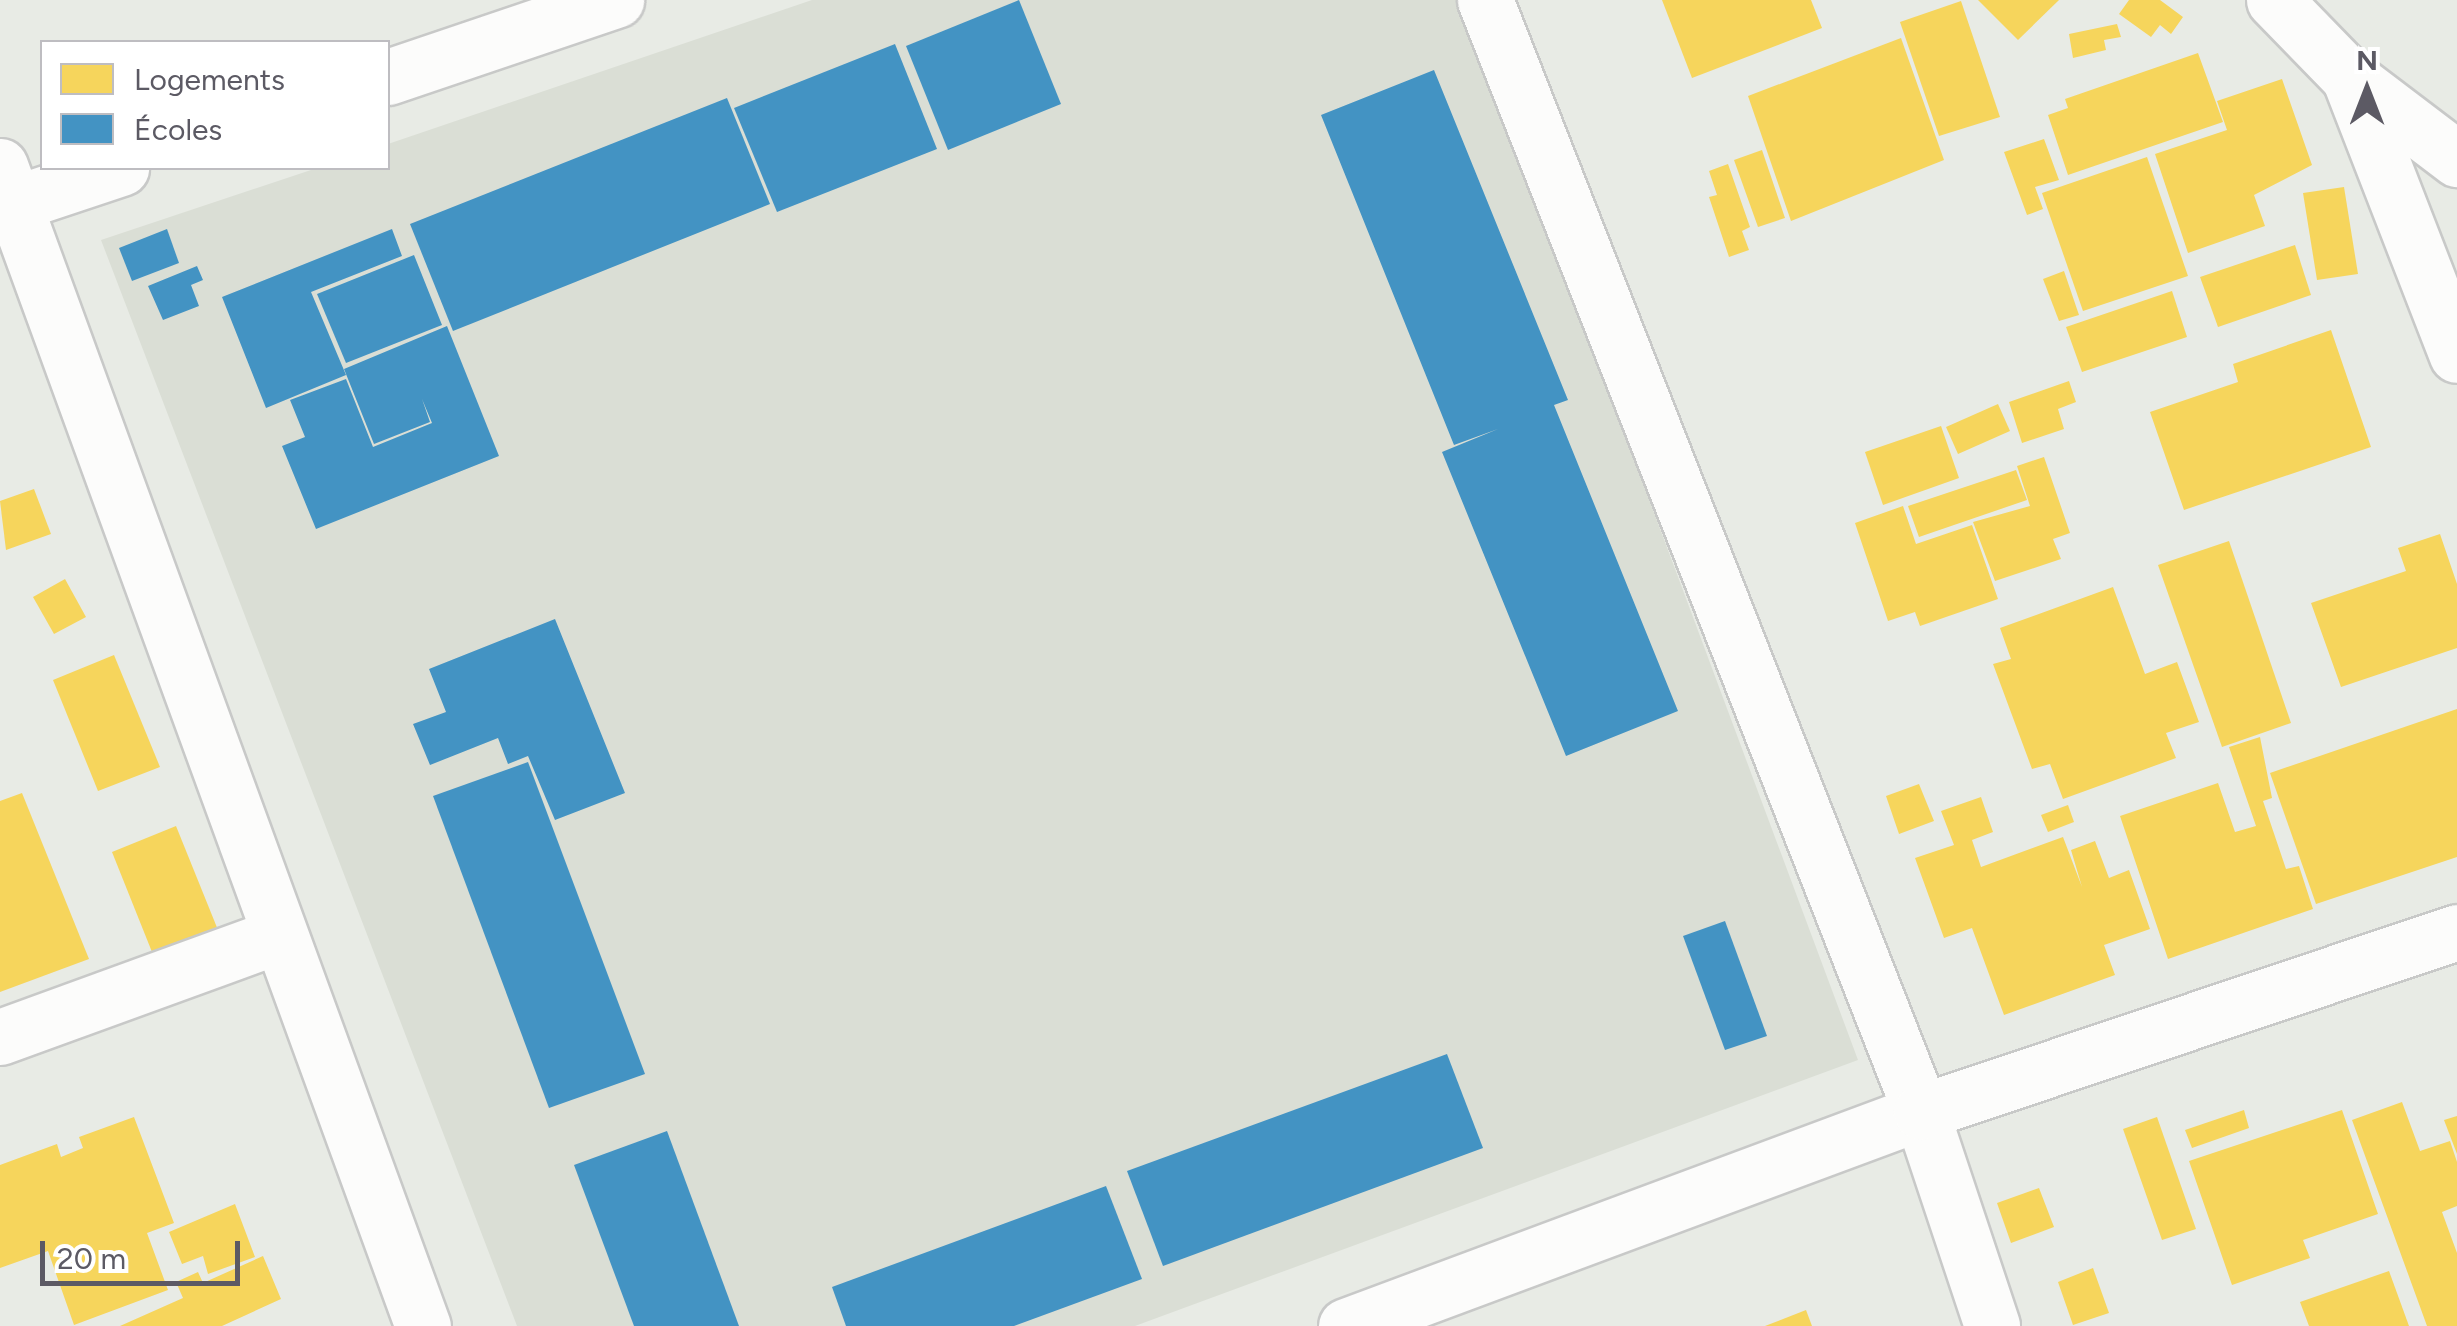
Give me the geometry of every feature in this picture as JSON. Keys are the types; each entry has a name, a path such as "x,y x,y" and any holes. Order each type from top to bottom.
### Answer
{"street":[{"path":"390,76 616,0"},
{"path":"1485,0 1922,1112 1992,1326"},
{"path":"2274,0 2349,77 2457,159"},
{"path":"2349,77 2457,355"},
{"path":"108,170 7,185 423,1326"},
{"path":"1346,1326 1922,1112 2457,932"},
{"path":"0,1037 278,936"}],"shaded area":[{"path":"812,0 1463,0 1858,1060 1135,1326 517,1326 101,240 311,170 390,170 390,143"}],"building: Logements":[{"path":"1662,0 1811,0 1822,28 1692,78"},
{"path":"1978,0 2059,0 2018,40"},
{"path":"2129,0 2160,0 2183,17 2171,34 2160,25 2151,37 2119,14"},
{"path":"1961,1 2000,117 1939,136 1900,22"},
{"path":"2117,24 2121,37 2104,40 2106,50 2073,58 2069,34"},
{"path":"1901,38 1944,160 1791,221 1748,96"},
{"path":"2198,53 2223,122 2068,175 2048,115 2068,108 2065,99"},
{"path":"2282,79 2312,165 2254,195 2265,226 2188,253 2155,154 2227,130 2217,101"},
{"path":"2044,139 2059,180 2035,187 2043,209 2027,215 2004,152"},
{"path":"1762,150 1785,218 1758,227 1734,160"},
{"path":"2147,157 2188,276 2083,311 2042,193"},
{"path":"1728,164 1750,227 1742,231 1749,250 1729,257 1709,197 1717,195 1709,171"},
{"path":"2344,187 2358,274 2317,280 2303,193"},
{"path":"2295,245 2311,295 2218,327 2200,277"},
{"path":"2064,271 2079,315 2059,321 2043,279"},
{"path":"2172,291 2187,337 2082,372 2066,327"},
{"path":"2331,330 2371,447 2184,510 2150,412 2238,382 2233,364"},
{"path":"2069,381 2076,402 2058,409 2064,429 2022,443 2009,402"},
{"path":"1998,404 2010,431 1958,454 1946,427"},
{"path":"1941,426 1959,478 1883,505 1865,452"},
{"path":"2044,457 2070,533 2053,539 2061,559 1995,581 1973,522 2030,506 2017,466"},
{"path":"2016,470 2027,500 1919,537 1908,506"},
{"path":"34,489 51,534 6,550 0,501"},
{"path":"1903,506 1916,544 1972,525 1998,599 1920,626 1915,612 1888,621 1855,523"},
{"path":"2440,534 2457,584 2457,648 2341,687 2311,603 2406,571 2398,548"},
{"path":"2229,541 2291,723 2222,747 2158,565"},
{"path":"65,579 86,617 54,634 33,597"},
{"path":"2113,587 2145,674 2177,662 2199,722 2166,733 2176,758 2063,799 2050,764 2032,769 1993,664 2011,659 2000,628"},
{"path":"114,655 160,767 98,791 53,680"},
{"path":"2457,709 2457,857 2316,904 2270,773"},
{"path":"2260,737 2272,798 2263,801 2286,869 2299,866 2313,909 2168,959 2120,816 2218,783 2235,832 2256,826 2229,747"},
{"path":"1919,784 1934,821 1899,834 1886,796"},
{"path":"22,793 89,959 0,992 0,801"},
{"path":"1981,797 1993,832 1972,840 1981,867 2063,837 2082,887 2071,850 2095,841 2109,878 2129,870 2150,929 2104,945 2115,975 2004,1015 1972,928 1944,938 1915,858 1954,845 1941,811"},
{"path":"2068,805 2074,822 2048,832 2041,815"},
{"path":"176,826 220,935 156,962 112,852"},
{"path":"2402,1102 2420,1151 2450,1141 2457,1162 2457,1206 2442,1212 2457,1253 2457,1326 2427,1326 2352,1120"},
{"path":"2244,1110 2249,1128 2192,1148 2185,1130"},
{"path":"2342,1110 2378,1214 2303,1240 2310,1258 2232,1285 2189,1161"},
{"path":"2457,1116 2457,1154 2444,1120"},
{"path":"134,1117 174,1223 147,1233 168,1290 74,1325 48,1251 0,1268 0,1165 57,1144 61,1157 83,1148 79,1137"},
{"path":"2157,1117 2196,1229 2162,1240 2123,1129"},
{"path":"2039,1188 2054,1227 2011,1243 1997,1203"},
{"path":"235,1204 255,1257 208,1274 203,1256 182,1264 169,1232"},
{"path":"263,1256 281,1299 222,1326 120,1326 183,1298 176,1282 198,1272 203,1283"},
{"path":"2093,1268 2109,1313 2073,1325 2058,1282"},
{"path":"2389,1271 2409,1326 2309,1326 2300,1302"},
{"path":"1806,1310 1812,1326 1765,1326"}],"building: Écoles":[{"path":"1019,0 1061,104 948,150 906,46"},
{"path":"895,44 937,149 777,212 734,108"},
{"path":"1434,70 1568,400 1554,405 1678,711 1566,756 1442,452 1498,429 1454,445 1321,115"},
{"path":"727,98 770,204 453,331 410,224"},
{"path":"167,229 179,263 132,281 119,248"},
{"path":"392,229 402,256 311,292 346,375 266,408 222,297"},
{"path":"414,255 442,325 346,363 317,294"},
{"path":"197,266 203,280 191,285 199,306 163,320 148,286"},
{"path":"447,326 499,456 316,529 282,446 305,437 290,400 346,379 373,447 432,423 422,399 430,422 374,444 344,369"},
{"path":"555,619 625,793 555,820 528,756 508,764 498,738 430,765 413,724 446,712 429,669"},
{"path":"528,762 645,1074 549,1108 433,796"},
{"path":"1725,921 1767,1036 1725,1050 1683,936"},
{"path":"1447,1054 1483,1148 1163,1266 1127,1171"},
{"path":"667,1131 739,1326 634,1326 574,1165"},
{"path":"1106,1186 1142,1279 1014,1326 846,1326 832,1287"}]}
